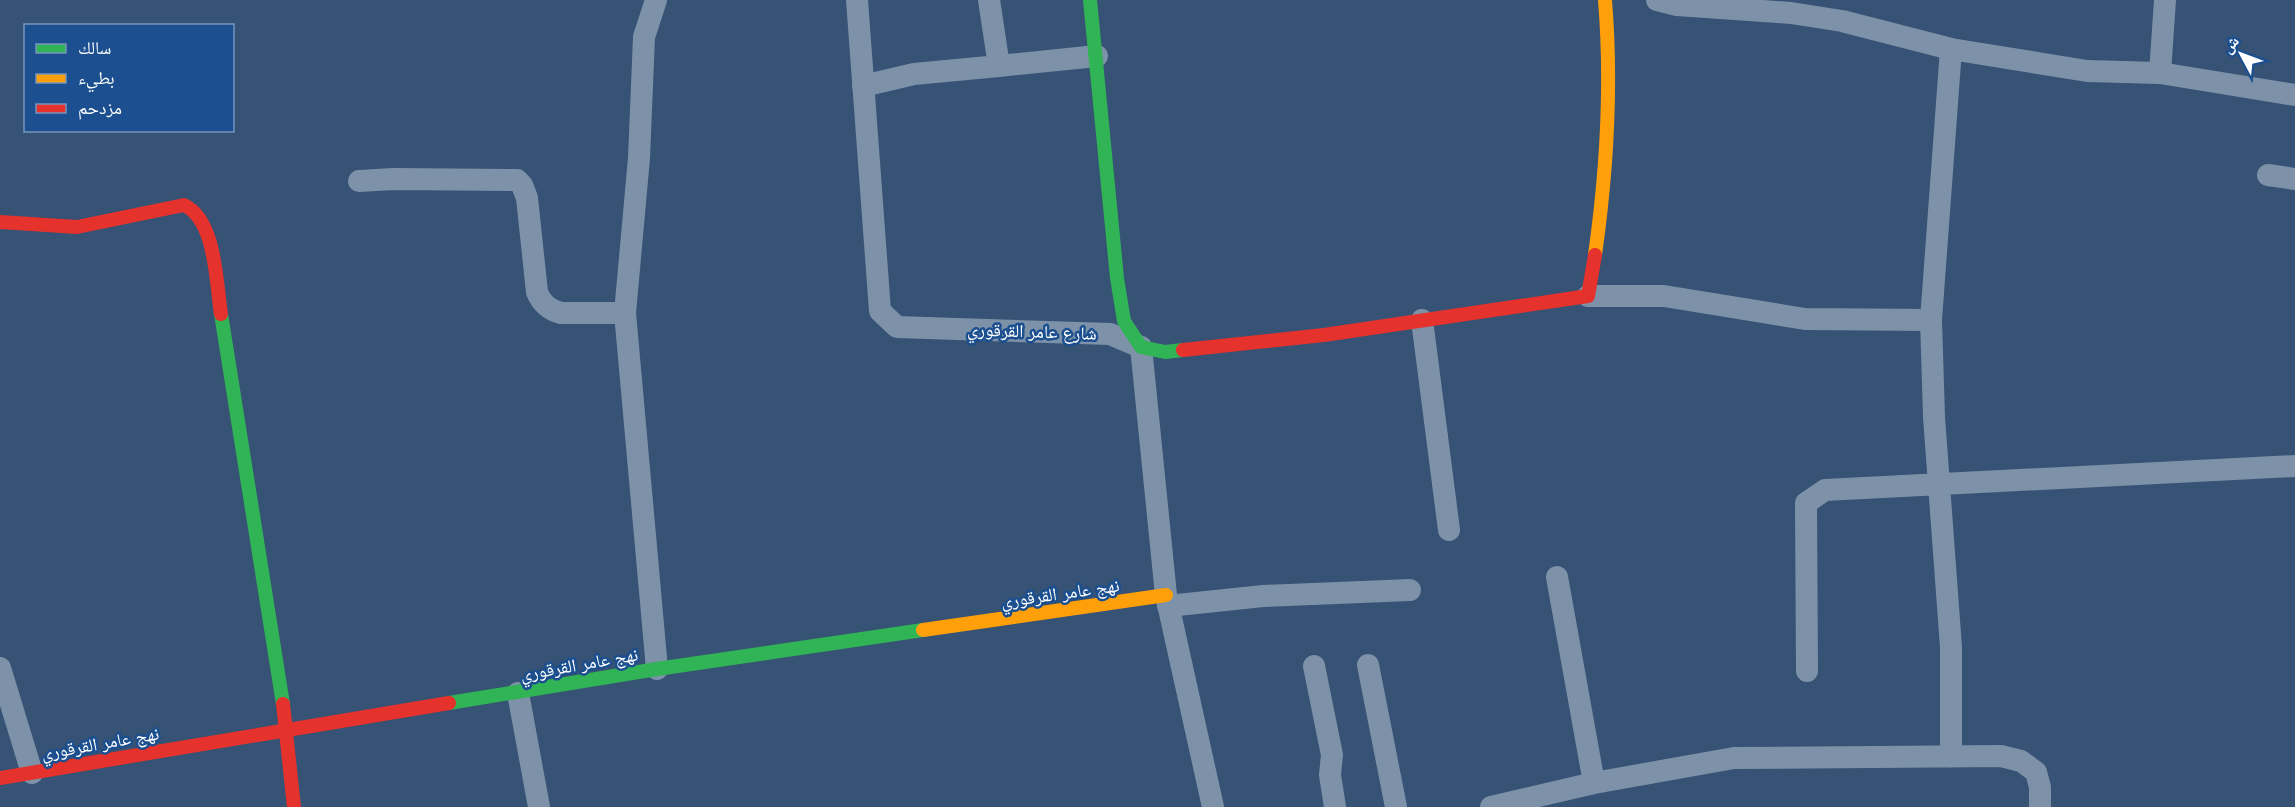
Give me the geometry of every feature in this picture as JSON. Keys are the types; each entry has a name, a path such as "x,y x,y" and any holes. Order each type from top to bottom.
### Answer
{"street":[{"path":"656,0 644,37 639,158 625,313 657,669"},
{"name":"شارع عامر القرقوري","path":"857,0 880,311 897,327 1110,334 1142,346"},
{"path":"989,0 999,66"},
{"path":"1090,0 1117,278 1124,321 1142,346 1167,601 1213,807"},
{"path":"1588,296 1595,256 1608,126 1609,39 1605,0"},
{"path":"1657,0 1677,5 1791,13 1842,21 1951,49 2087,71 2160,73 2295,95"},
{"path":"2160,73 2165,0"},
{"path":"1951,49 1931,320 1934,417 1951,647 1951,757"},
{"path":"863,86 914,74 1096,56"},
{"path":"2268,175 2295,179"},
{"path":"359,182 393,179 517,180 522,185 526,198 537,292 541,301 553,311 561,313 625,313"},
{"path":"0,222 77,226 184,205 197,211 204,222 209,239 286,730 294,807"},
{"path":"1142,346 1165,352 1324,335 1588,296 1664,296 1805,319 1931,320"},
{"path":"1422,320 1449,530"},
{"path":"1807,671 1806,503 1825,490 1940,486 2295,466"},
{"path":"1557,577 1594,783"},
{"path":"1167,601 1410,590"},
{"name":"نهج عامر القرقوري","path":"0,778 657,669 1167,601"},
{"path":"1368,665 1396,807"},
{"path":"1314,666 1332,755 1330,775 1335,807"},
{"path":"0,669 32,773"},
{"path":"518,693 539,807"},
{"path":"1491,807 1594,783 1734,758 2001,756 2021,761 2036,772 2040,787 2040,807"}],"traffic: fast":[{"path":"1090,0 1117,278 1124,321 1141,347 1165,352 1183,350"},
{"path":"221,314 283,704"},
{"path":"449,703 657,669 923,630"}],"traffic: slow":[{"path":"1595,255 1603,191 1607,128 1608,64 1605,0"},
{"path":"923,630 1166,595"}],"traffic: jam":[{"path":"0,222 77,227 184,205 195,213 203,224 208,238 216,269 221,314"},
{"path":"1183,350 1324,335 1588,296 1595,255"},
{"path":"0,778 449,703"},
{"path":"283,704 294,807"}]}
